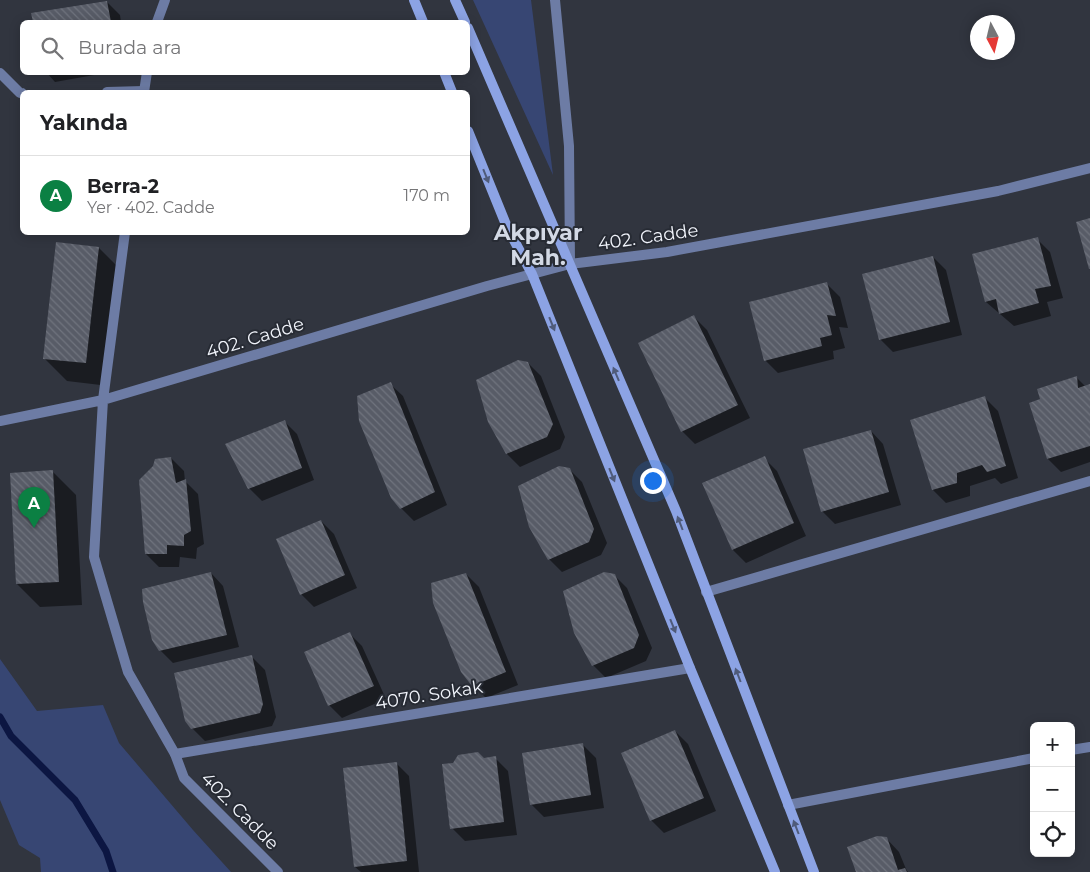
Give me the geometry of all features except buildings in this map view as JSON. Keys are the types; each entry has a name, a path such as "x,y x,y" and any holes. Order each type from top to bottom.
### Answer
{"main road":[{"path":"414,0 422,20"},
{"path":"455,0 464,20"},
{"path":"470,33 676,511 814,872"},
{"path":"445,75 451,90"},
{"path":"470,136 507,228 532,274 690,668 775,872"}],"street":[{"path":"159,20 165,0"},
{"path":"555,0 569,146 570,264"},
{"path":"0,73 20,93"},
{"path":"144,90 146,75"},
{"name":"402. Cadde","path":"0,422 103,400 570,264 667,252 998,192 1090,168"},
{"name":"402. Cadde","path":"124,235 103,400 94,557 128,672 175,754 184,778 278,872"},
{"path":"706,592 1090,481"},
{"name":"4070. Sokak","path":"175,754 690,668"},
{"path":"1075,749 1090,747"},
{"path":"788,805 1030,759"}],"shaded area":[{"path":"473,0 531,0 553,175"},
{"path":"0,659 37,711 103,705 119,743 231,872 41,872 40,858 19,845 0,800"}],"waterway":[{"path":"0,717 11,736 75,800 106,851 113,872"}],"place":[{"name":"Berra-2","path":"34,528"}],"district":[{"name":"Akpıyar Mah.","path":"538,244"}]}
